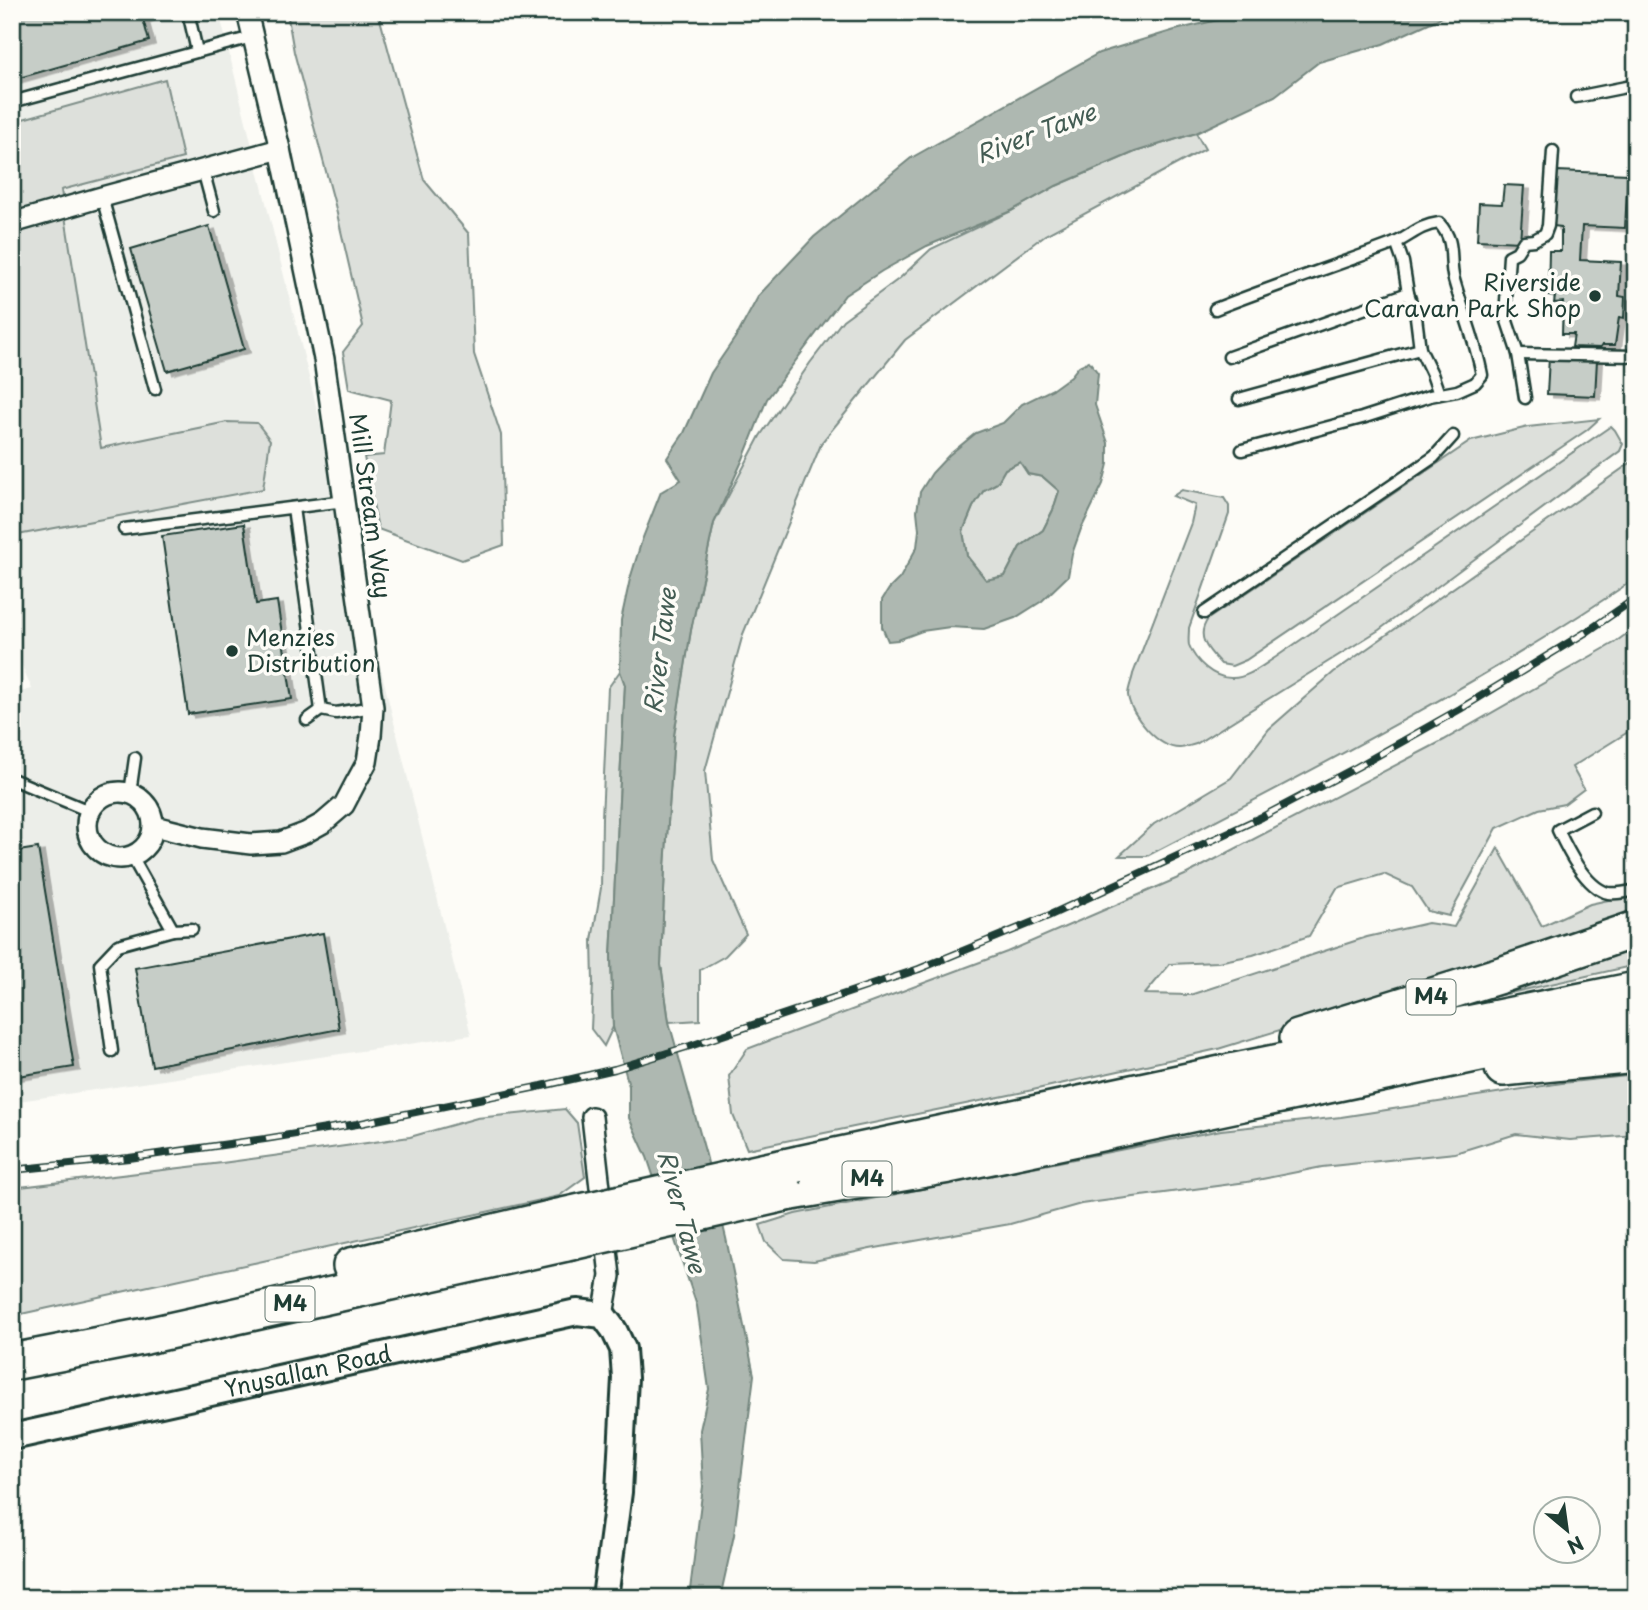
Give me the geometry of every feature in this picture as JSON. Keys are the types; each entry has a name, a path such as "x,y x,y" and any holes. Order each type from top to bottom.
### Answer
{"highway":[{"name":"M4","path":"1230,1072 1267,1047 1504,974 1636,929"},
{"name":"M4","path":"12,1362 146,1336 562,1230 792,1179 1230,1072 1636,990"},
{"name":"M4","path":"792,1179 948,1165 1636,1020"},
{"name":"M4","path":"1354,1080 1424,1082 1504,1068 1636,1055"},
{"name":"M4","path":"12,1339 299,1278 562,1230"}],"street":[{"name":"Mill Stream Way","path":"154,826 202,838 251,844 282,842 305,834 344,805 367,762 371,736 373,707 324,359 280,149 247,12"},
{"path":"12,223 280,149"},
{"path":"130,793 141,799 153,817 151,838 142,851 132,857 111,858 101,854 87,834 89,811 96,801 106,794 130,793"},
{"path":"592,1117 610,1276 603,1315 623,1349 625,1378 619,1492 605,1598"},
{"name":"Ynysallan Road","path":"12,1437 577,1312 603,1315"}],"lane":[{"path":"188,12 197,51"},
{"path":"12,102 252,37"},
{"path":"1576,97 1636,85"},
{"path":"1525,398 1518,354 1507,321 1509,256 1517,252 1524,241 1534,240 1545,234 1548,226 1553,151"},
{"path":"202,170 214,211"},
{"path":"102,197 155,389"},
{"path":"1215,309 1394,244 1426,225 1439,223 1447,231 1452,251 1452,273 1482,375 1475,383 1457,391 1242,450"},
{"path":"1394,244 1397,245 1403,262 1408,293 1416,317 1420,349 1439,394"},
{"path":"1229,357 1408,293"},
{"path":"1239,399 1420,349"},
{"path":"1518,354 1636,356"},
{"path":"1204,613 1434,457 1453,436"},
{"path":"124,529 345,501"},
{"path":"293,508 321,710"},
{"path":"307,720 321,710 336,713 373,707"},
{"path":"130,793 135,758"},
{"path":"12,779 89,811"},
{"path":"1592,812 1558,830 1571,856 1591,883 1608,893 1636,890"},
{"path":"132,857 173,930"},
{"path":"112,1051 100,964 118,946 173,930 192,929"}],"shaded area":[{"path":"12,12 219,12 471,1035 12,1102 12,694 32,689 12,642"},
{"path":"287,12 378,12 424,180 469,234 474,354 501,435 504,545 462,560 378,529 364,457 384,455 391,400 349,389 343,352 363,326 335,205 294,52"},
{"path":"165,79 183,158 61,190 101,448 227,422 257,423 270,440 263,489 12,536 12,122"},
{"path":"1196,133 1205,149 1045,235 905,340 822,442 743,634 705,771 713,860 746,934 725,956 700,970 700,1020 669,1022 661,965 674,735 691,630 714,523 760,436 843,320 900,278 931,249 1056,186 1135,152"},
{"path":"1599,419 1587,430 1246,660 1232,666 1221,664 1205,643 1203,632 1208,619 1471,441 1528,427"},
{"path":"1611,426 1623,444 1620,451 1379,630 1196,744 1180,748 1163,743 1147,729 1134,712 1128,695 1133,674 1191,523 1195,505 1173,496 1182,490 1224,498 1229,506 1229,514 1189,628 1189,645 1206,668 1224,677 1237,678 1255,671 1276,657"},
{"path":"1636,459 1636,578 1518,654 1334,758 1147,856 1119,856 1154,824 1231,778 1269,729 1334,672"},
{"path":"1020,462 1028,474 1043,477 1059,491 1043,530 1020,547 1005,576 986,580 967,556 963,531 984,490 997,483 1005,469"},
{"path":"1636,627 1636,727 1572,767 1584,789 1564,804 1539,809 1497,828 1449,916 1428,911 1412,887 1384,874 1337,888 1309,936 1253,955 1218,962 1170,964 1145,994 1190,995 1367,937 1428,923 1454,927 1498,848 1542,926 1590,904 1636,894 1636,919 1218,1049 747,1149 733,1115 729,1076 747,1049 1007,952 1185,875 1444,740 1614,643"},
{"path":"620,671 625,684 611,956 613,1027 604,1046 591,1029 592,940 601,888 608,688"},
{"path":"1636,940 1636,965 1474,1001"},
{"path":"1636,1075 1636,1135 1570,1140 1516,1134 1455,1153 1322,1167 1247,1182 1081,1204 1010,1224 814,1261 784,1259 766,1242 760,1225 795,1214 1221,1130 1341,1117 1562,1083"},
{"path":"565,1109 577,1123 585,1177 559,1196 12,1316 12,1188 410,1137 477,1118"}],"water":[{"name":"River Tawe","path":"1252,12 1453,12 1383,44 1319,62 1275,96 1196,133 1135,152 1056,186 1011,211 927,246 845,295 767,399 714,523 691,630 674,735 661,965 669,1022 726,1238 754,1375 734,1535 720,1598 689,1598 703,1486 700,1430 709,1389 697,1306 647,1157 629,1118 629,1086 613,1027 611,956 625,685 620,671 621,620 642,540 661,492 681,480 667,458 684,433 711,373 739,332 759,295 814,237 911,158 1099,53 1175,30"},
{"path":"1089,361 1098,373 1095,405 1108,443 1108,464 1103,484 1072,554 1068,576 1042,601 1015,618 984,629 950,627 922,631 888,641 882,627 882,600 900,578 917,547 920,492 932,473 976,433 1003,423 1022,404 1053,389 1071,376 1079,366","holes":["1020,462 1028,474 1043,477 1059,491 1053,510 1043,530 1020,547 1005,576 986,580 967,556 963,531 984,490 997,483 1005,469"]}],"building":[{"path":"12,12 147,12 149,17 143,19 149,41 12,80"},
{"path":"1557,171 1628,174 1625,228 1582,226 1580,260 1621,262 1619,296 1625,297 1624,318 1619,317 1615,345 1602,345 1600,348 1572,347 1574,334 1562,334 1563,302 1554,303 1555,297 1548,296 1549,251 1561,251 1561,227 1553,226"},
{"path":"1504,185 1524,186 1520,242 1477,240 1479,203 1502,204"},
{"path":"209,226 244,349 167,371 131,249"},
{"path":"1549,357 1597,360 1595,396 1547,394"},
{"name":"Menzies Distribution","path":"244,524 256,604 277,601 292,699 188,714 162,536"},
{"path":"38,848 74,1067 12,1077 12,852"},
{"path":"323,933 339,1029 152,1066 135,968"}],"railway":[{"path":"12,1170 129,1158 265,1139 357,1124 542,1086 615,1069 690,1046 919,969 1048,916 1262,817 1460,709 1588,631 1636,598"}],"place":[{"name":"Riverside Caravan Park Shop","path":"1595,296"},
{"name":"Menzies Distribution","path":"232,651"}]}
